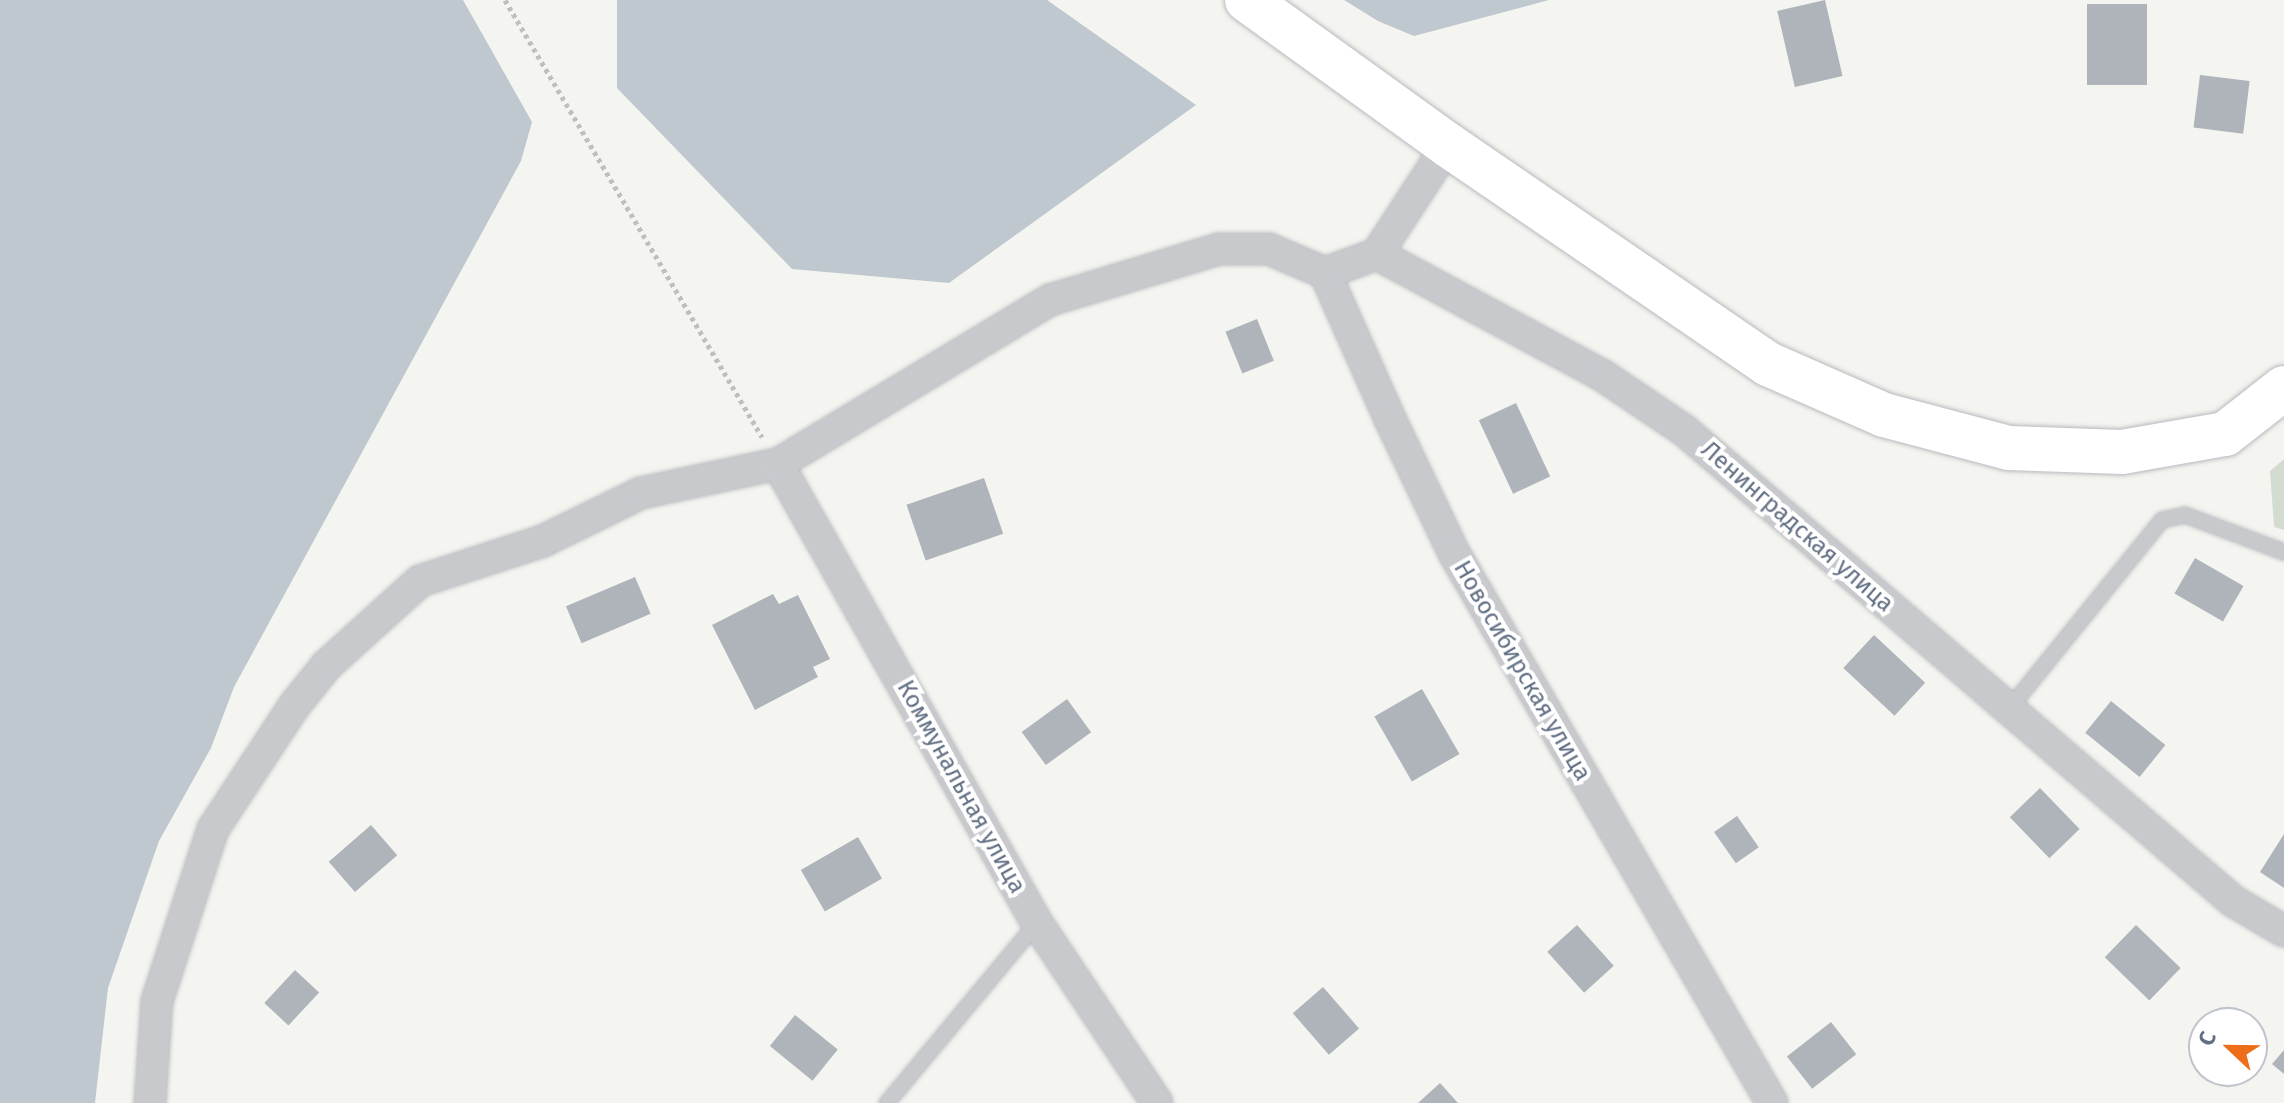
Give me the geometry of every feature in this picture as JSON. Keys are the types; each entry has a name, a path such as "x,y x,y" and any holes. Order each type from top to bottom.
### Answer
{"main road":[{"path":"1247,0 1448,145 1768,364 1884,415 2009,448 2122,452 2225,434 2284,388"}],"street":[{"path":"150,1103 157,1001 213,829 294,706 327,665 420,581 543,541 641,493 778,464 1050,300 1219,249 1269,249 1325,273 1377,254 1448,145"},
{"name":"Ленинградская улица","path":"1377,254 1602,375 1685,431 2233,901 2284,931"},
{"name":"Новосибирская улица","path":"1325,273 1454,553 1772,1103"},
{"name":"Коммунальная улица","path":"778,464 1037,923 1157,1103"}],"lane":[{"path":"2009,709 2162,520 2185,515 2284,552"},
{"path":"887,1103 1037,923"}],"path":[{"path":"505,0 778,464"}],"shaded area":[{"path":"0,0 463,0 532,122 521,161 234,687 211,748 159,841 108,988 95,1103 0,1103"},
{"path":"617,0 1047,0 1196,105 949,283 792,269 617,88"},
{"path":"1344,0 1549,0 1414,36 1378,21"},
{"path":"2284,459 2284,530 2274,527 2270,471"}],"building":[{"path":"1825,0 1843,76 1795,87 1777,11"},
{"path":"2087,4 2147,4 2147,85 2087,85"},
{"path":"2200,75 2250,81 2243,134 2194,128"},
{"path":"1257,319 1274,361 1242,373 1225,332"},
{"path":"1516,403 1550,476 1513,494 1479,420"},
{"path":"984,478 1003,534 926,560 906,505"},
{"path":"2195,558 2243,586 2223,622 2174,594"},
{"path":"635,577 651,614 582,643 566,606"},
{"path":"773,594 779,604 798,595 830,659 813,667 818,677 755,710 712,625"},
{"path":"1874,635 1925,683 1895,716 1843,668"},
{"path":"1422,689 1460,754 1412,781 1374,716"},
{"path":"1067,699 1091,732 1046,765 1022,732"},
{"path":"2111,701 2165,745 2140,777 2085,733"},
{"path":"2040,788 2080,829 2049,858 2010,817"},
{"path":"1737,816 1759,847 1736,863 1714,832"},
{"path":"371,825 397,855 355,892 329,862"},
{"path":"2284,834 2284,888 2260,872"},
{"path":"858,837 882,879 825,912 801,870"},
{"path":"1577,925 1614,966 1584,993 1547,952"},
{"path":"2136,925 2181,968 2149,1000 2105,957"},
{"path":"295,970 319,993 288,1025 264,1003"},
{"path":"1323,987 1359,1029 1329,1055 1293,1013"},
{"path":"795,1015 838,1050 813,1081 770,1046"},
{"path":"1831,1022 1856,1054 1812,1089 1787,1056"},
{"path":"2284,1050 2284,1074 2272,1064"},
{"path":"1440,1083 1458,1103 1418,1103"}]}
